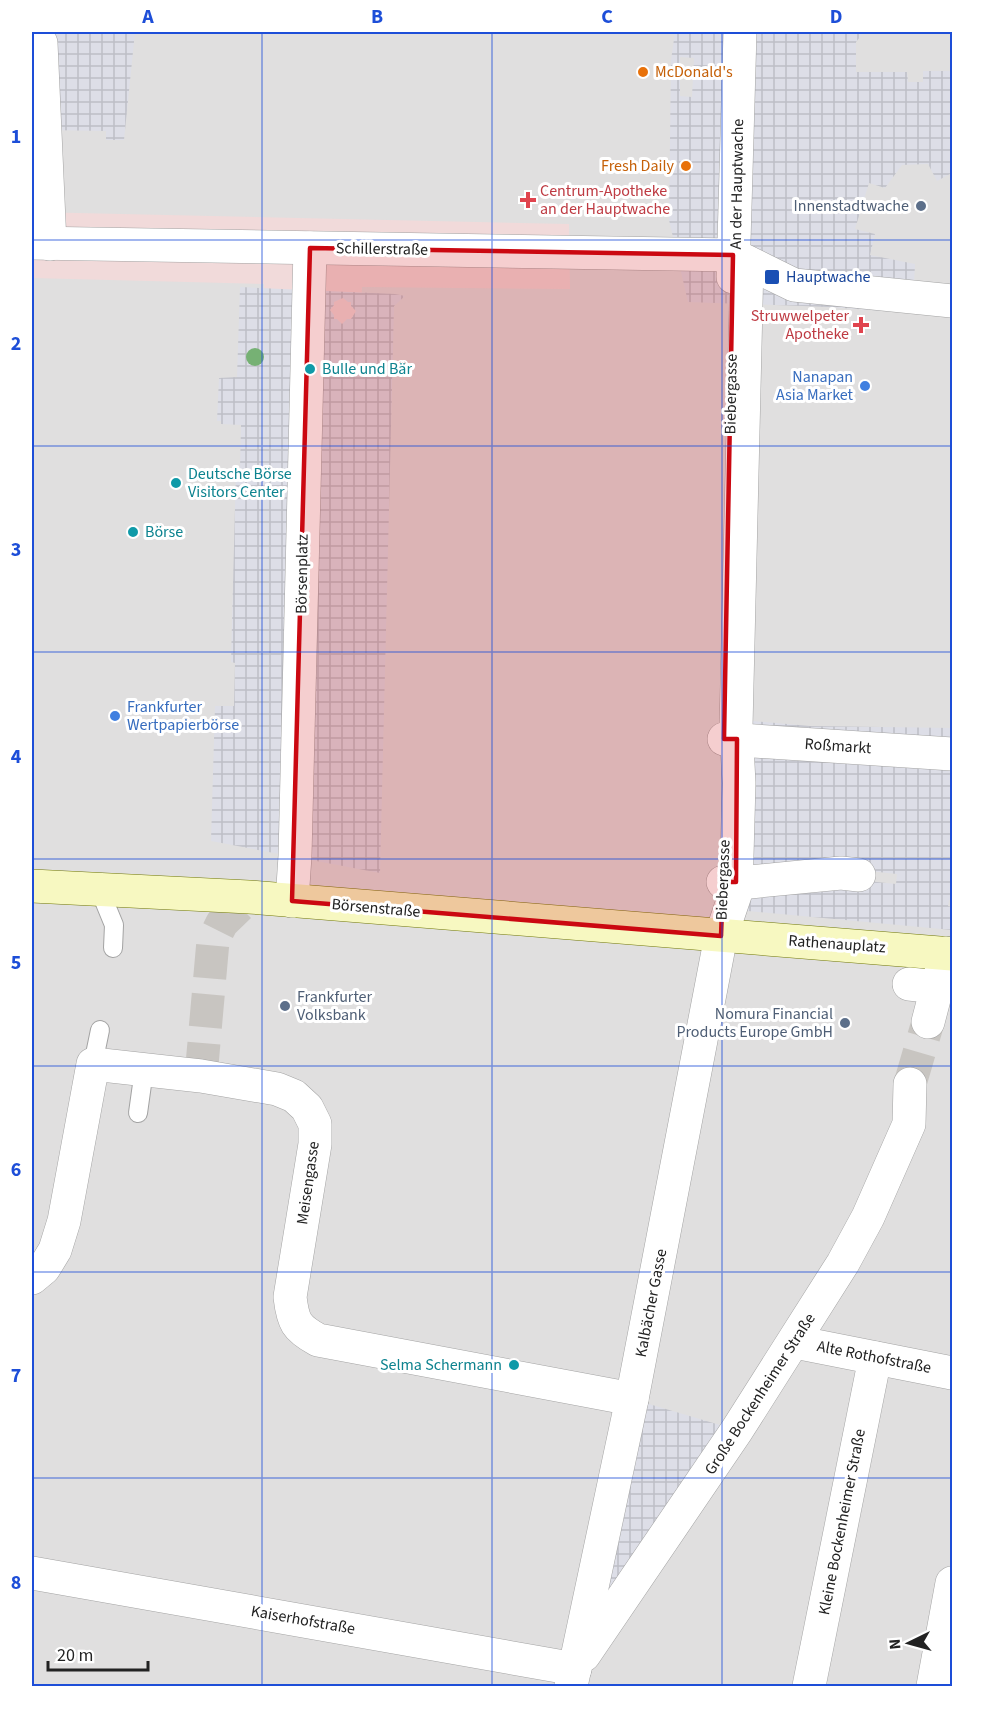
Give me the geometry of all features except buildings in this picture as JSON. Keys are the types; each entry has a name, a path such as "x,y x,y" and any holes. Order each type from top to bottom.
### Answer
{"main road":[{"name":"Börsenstraße","path":"32,886 292,901 721,936"},
{"name":"Rathenauplatz","path":"721,936 949,953"}],"street":[{"name":"An der Hauptwache","path":"740,32 740,259 794,285 952,301"},
{"path":"41,38 44,130 41,243"},
{"name":"Schillerstraße","path":"41,243 740,259"},
{"name":"Börsenplatz","path":"292,901 310,248"},
{"name":"Biebergasse","path":"721,936 736,892 729,882 725,783 730,739 740,259"},
{"name":"Roßmarkt","path":"730,739 952,754"},
{"path":"729,882 841,873 859,875"},
{"name":"Kalbächer Gasse","path":"573,1677 632,1399 721,936"},
{"path":"928,1022 923,985 949,953"},
{"path":"32,1278 44,1268 55,1250 64,1221 93,1064"},
{"name":"Meisengasse","path":"93,1064 201,1076 277,1089 294,1096 307,1108 315,1124 315,1144 290,1297 293,1319 303,1332 318,1340 632,1399"},
{"name":"Große Bockenheimer Straße","path":"573,1677 795,1342 843,1263 868,1216 909,1124 910,1084"},
{"name":"Alte Rothofstraße","path":"795,1342 952,1373"},
{"name":"Kleine Bockenheimer Straße","path":"809,1686 875,1358"},
{"name":"Kaiserhofstraße","path":"48,1569 573,1677"},
{"path":"933,1686 952,1582"}],"lane":[{"path":"100,891 114,925 113,948"},
{"path":"93,1064 100,1030"},
{"path":"138,1113 144,1070"}],"highlighted area":[{"path":"310,248 733,255 724,739 737,739 736,882 723,882 721,936 292,901"}],"shaded area":[{"path":"32,32 952,32 952,1686 32,1686"},
{"path":"32,32 135,32 124,140 106,140 106,131 44,130"},
{"path":"675,32 864,32 856,42 856,72 907,72 908,82 923,82 923,71 952,71 952,173 937,181 928,164 902,165 885,188 869,183 855,229 875,234 870,255 915,264 914,284 952,316 829,307 688,302 669,220 671,60","holes":["680,57 694,58 692,97 680,96"]},
{"path":"32,212 569,224 570,289 362,287 349,651 257,648 264,284 32,278"},
{"path":"240,287 405,296 394,306 380,873 211,841 215,706 234,706 235,663 231,662 236,469 240,469 241,425 221,424 221,421 217,421 219,378 237,377","holes":["343,298 351,302 351,306 356,311 351,319 347,319 342,324 334,319 330,310 334,302"]},
{"path":"752,721 810,726 952,728 952,901 949,900 948,906 952,907 952,930 737,910","holes":["860,870 897,874 896,884 858,880"]},
{"path":"632,1399 737,1430 575,1668"}],"tunnel":[{"path":"201,1076 213,941 222,923 249,897"},
{"path":"910,1084 928,1022"}],"place":[{"name":"McDonald's","path":"643,72"},
{"name":"Fresh Daily","path":"686,166"},
{"name":"Centrum-Apotheke an der Hauptwache","path":"528,200"},
{"name":"Innenstadtwache","path":"921,206"},
{"name":"Hauptwache","path":"772,277"},
{"name":"Struwwelpeter Apotheke","path":"861,325"},
{"name":"Bulle und Bär","path":"310,369"},
{"name":"Nanapan Asia Market","path":"865,386"},
{"name":"Deutsche Börse Visitors Center","path":"176,483"},
{"name":"Börse","path":"133,532"},
{"name":"Frankfurter Wertpapierbörse","path":"115,716"},
{"name":"Frankfurter Volksbank","path":"285,1006"},
{"name":"Nomura Financial Products Europe GmbH","path":"845,1023"},
{"name":"Selma Schermann","path":"514,1365"}]}
